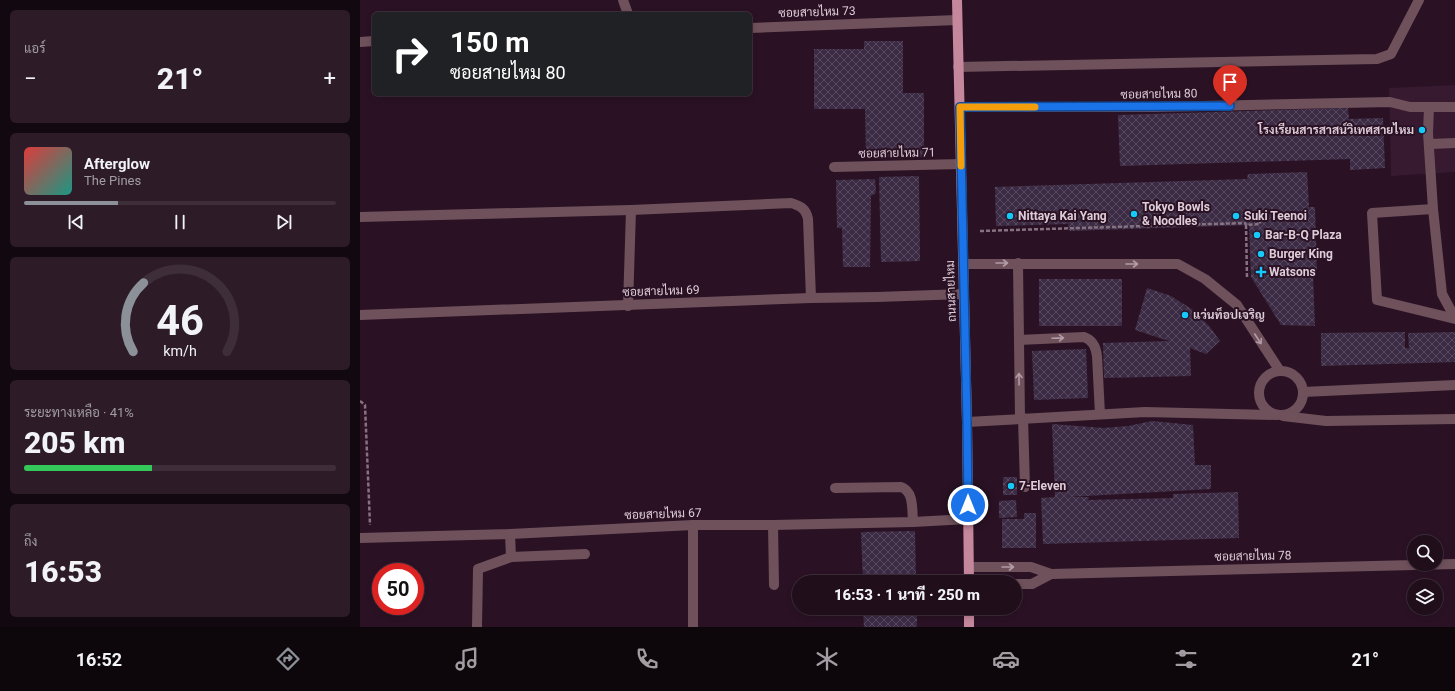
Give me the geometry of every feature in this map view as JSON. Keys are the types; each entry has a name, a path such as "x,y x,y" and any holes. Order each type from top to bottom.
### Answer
{"main road":[{"name":"ถนนสายไหม","path":"957,0 969,575"},
{"path":"969,615 969,627"}],"street":[{"path":"623,0 627,12"},
{"path":"958,67 1378,59 1391,54 1419,0"},
{"name":"ซอยสายไหม 73","path":"752,28 957,20"},
{"path":"360,42 372,41"},
{"name":"ซอยสายไหม 80","path":"960,107 1155,107 1390,102 1410,107 1455,107"},
{"path":"1429,107 1433,209 1442,294 1455,319"},
{"path":"1430,144 1455,143"},
{"name":"ซอยสายไหม 71","path":"834,168 961,164"},
{"path":"360,217 631,210 791,203 800,206 806,212 808,219 811,298"},
{"path":"1433,209 1372,213 1378,300 1455,319"},
{"path":"628,306 631,210"},
{"path":"1018,263 1019,340 1025,487"},
{"path":"963,264 1178,264 1205,279 1237,305 1280,371"},
{"name":"ซอยสายไหม 69","path":"360,315 811,298 877,298 964,294"},
{"path":"1019,340 1084,337 1092,342 1096,347 1100,414"},
{"path":"1280,371 1293,374 1298,379 1302,385 1303,399 1300,405 1289,414 1279,415 1269,412 1264,408 1258,395 1259,388 1266,376 1273,372 1280,371"},
{"path":"1303,392 1455,385"},
{"path":"967,422 1145,412 1279,415 1326,421 1455,419"},
{"path":"835,488 901,487 906,489 910,493 913,522"},
{"name":"ซอยสายไหม 67","path":"360,538 510,534 694,525 913,522 968,519"},
{"path":"693,627 694,525"},
{"path":"772,525 774,585"},
{"path":"510,534 510,557"},
{"path":"477,627 478,569 510,557 584,554"},
{"name":"ซอยสายไหม 78","path":"969,566 1031,567 1051,574 1455,564"},
{"name":"ซอยสายไหม 78","path":"1022,584 1032,584 1051,574"}],"path":[{"path":"980,231 1200,223 1245,223 1246,226 1260,224 1260,220"},
{"path":"1246,226 1247,278"},
{"path":"360,401 365,405 371,538"}],"shaded area":[{"name":"โรงเรียนสารสาสน์วิเทศสายไหม","path":"1455,85 1455,172 1391,176 1389,88"}],"building":[{"path":"864,41 903,41 903,93 924,93 924,157 866,157 865,109 814,109 814,49 864,49"},
{"path":"1348,108 1349,119 1383,118 1385,168 1350,170 1350,159 1120,166 1118,115"},
{"path":"1307,172 1309,207 1315,207 1317,275 1313,275 1315,326 1281,325 1251,277 1249,225 1069,231 1068,224 996,226 995,187 1247,179 1248,174"},
{"path":"919,176 920,261 881,262 879,177"},
{"path":"875,179 876,193 871,196 870,267 843,267 842,228 837,228 836,180"},
{"path":"1039,279 1122,279 1122,326 1039,326"},
{"path":"1147,288 1171,296 1193,310 1210,327 1220,341 1206,354 1190,348 1191,376 1104,378 1103,343 1169,341 1135,330"},
{"path":"1405,332 1405,348 1409,348 1408,333 1455,332 1455,362 1321,366 1321,333"},
{"path":"1086,349 1088,398 1034,400 1032,351"},
{"path":"1152,421 1193,425 1195,465 1211,465 1211,489 1068,497 1089,497 1088,500 1173,498 1173,494 1238,492 1239,538 1043,544 1041,498 1055,497 1052,424 1103,428 1128,426"},
{"path":"1003,477 1017,477 1017,495 1003,495"},
{"path":"1016,500 1017,517 999,518 999,501"},
{"path":"1024,513 1036,513 1036,548 1002,548 1002,519 1024,519"},
{"path":"915,531 916,575 863,575 861,532"},
{"path":"863,615 917,615 917,627 864,627"}],"slow traffic":[{"path":"961,166 960,107 1035,107"}],"place":[{"name":"โรงเรียนสารสาสน์วิเทศสายไหม","path":"1422,130"},
{"name":"Tokyo Bowls & Noodles","path":"1134,214"},
{"name":"Nittaya Kai Yang","path":"1010,216"},
{"name":"Suki Teenoi","path":"1236,216"},
{"name":"Bar-B-Q Plaza","path":"1257,235"},
{"name":"Burger King","path":"1261,254"},
{"name":"Watsons","path":"1261,272"},
{"name":"แว่นท็อปเจริญ","path":"1185,315"},
{"name":"7-Eleven","path":"1011,486"}],"route":[{"path":"968,505 960,107 1230,106"}]}
